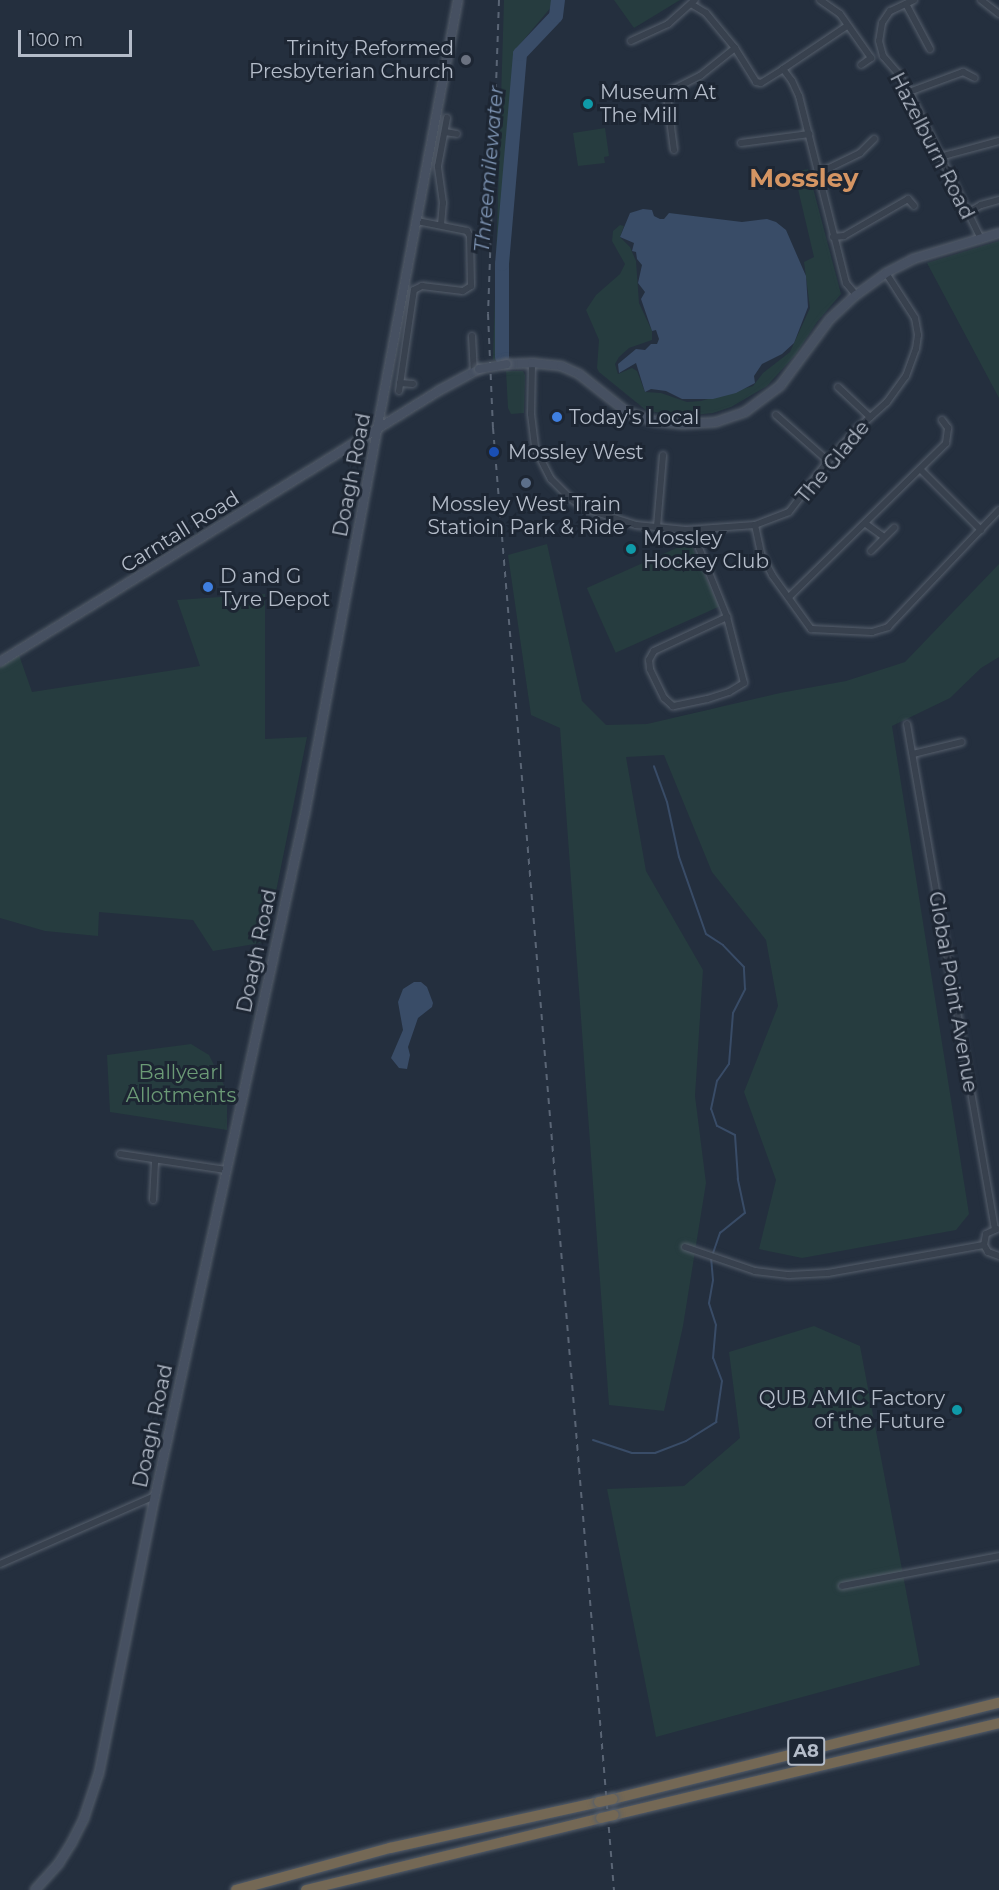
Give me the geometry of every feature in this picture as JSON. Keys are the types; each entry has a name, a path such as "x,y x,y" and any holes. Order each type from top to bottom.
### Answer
{"highway":[{"name":"A8","path":"236,1890 390,1848 613,1799 999,1703"},
{"name":"A8","path":"306,1890 999,1723"}],"main road":[{"name":"Doagh Road","path":"35,1890 68,1850 93,1796 155,1496 305,813 458,0"},
{"path":"476,370 507,364 552,364 570,369 627,412 653,421 683,424 716,422 746,412 780,386 830,320 856,295 886,273 913,259 999,233"},
{"name":"Carntall Road","path":"0,662 476,370"}],"street":[{"path":"820,0 840,14 871,58 861,65"},
{"name":"Hazelburn Road","path":"914,0 890,11 882,23 879,41 883,56 898,73 909,92 981,239"},
{"path":"981,0 999,14"},
{"path":"631,41 668,24 693,2 706,13 735,48 756,82 761,83 847,26"},
{"path":"906,4 930,49"},
{"path":"674,150 667,97 670,91 700,76 735,48"},
{"path":"783,69 799,96 846,283 856,295"},
{"path":"909,92 963,72 975,78"},
{"path":"441,225 443,203 438,166 447,118"},
{"path":"445,132 457,134"},
{"path":"741,143 808,134"},
{"path":"817,174 860,153 874,139"},
{"path":"940,157 999,141"},
{"path":"833,237 844,236 908,199 914,206"},
{"path":"967,213 981,205 999,200"},
{"path":"399,391 414,290 422,286 464,291 471,286 470,236 467,231 417,221"},
{"name":"The Glade","path":"532,363 534,443 541,464 550,479 567,496 586,509 627,524 700,530 755,525 789,512 828,461 887,402 906,376 918,335 911,308 886,273"},
{"path":"472,336 476,370"},
{"path":"400,383 413,384"},
{"path":"838,387 870,417"},
{"path":"776,415 828,461"},
{"path":"789,597 866,524 946,443 948,428 942,420"},
{"path":"657,527 663,456"},
{"path":"921,470 981,530"},
{"path":"755,525 761,554 772,575 811,629 824,632 881,631 999,510"},
{"path":"866,524 884,537"},
{"path":"870,551 894,528"},
{"path":"700,530 699,548 727,617 744,683 729,692 673,706 664,698 650,669 649,660 654,651 727,617"},
{"name":"Global Point Avenue","path":"908,724 997,1229 986,1234 984,1245"},
{"path":"913,754 962,742"},
{"path":"120,1154 226,1170"},
{"path":"153,1200 155,1161"},
{"path":"685,1247 755,1271 789,1275 828,1273 984,1245 988,1252 999,1256"},
{"path":"0,1564 155,1496"},
{"path":"842,1586 999,1556"}],"green space":[{"path":"504,0 552,0 552,6 516,49 506,358 493,360"},
{"path":"614,0 680,0 634,28"},
{"path":"605,128 609,156 604,157 605,163 578,166 573,133"},
{"path":"808,169 841,294 817,322 796,354 767,386 731,407 713,413 686,416 647,411 599,372 597,368 599,340 586,310 596,295 620,274 625,264 612,241 613,231 620,225 624,226 620,237 630,247 636,261 639,303 652,331 652,340 629,348 619,357 615,364 618,374 632,368 637,371 645,392 661,393 687,402 701,401 753,386 763,373 790,352 810,308 804,262 814,257 794,172"},
{"path":"999,241 999,398 927,263"},
{"path":"506,371 523,371 525,375 524,413 511,414 508,408"},
{"path":"690,542 719,607 616,653 587,588"},
{"path":"547,544 582,701 606,725 647,724 780,693 846,681 905,662 999,564 999,657 981,668 950,698 892,726 969,1214 956,1230 802,1258 759,1249 776,1180 744,1092 778,1006 766,940 712,872 664,755 626,757 646,871 703,970 695,1096 706,1183 683,1326 664,1411 609,1405 560,728 531,715 508,555"},
{"path":"265,594 265,739 307,737 266,942 213,951 193,920 99,912 98,936 45,931 0,918 0,667 19,655 32,692 200,666 177,600"},
{"name":"Ballyearl Allotments","path":"191,1044 209,1055 227,1091 227,1130 110,1112 107,1055"},
{"path":"814,1326 860,1346 920,1665 656,1737 607,1489 684,1486 740,1438 729,1352"}],"water":[{"path":"643,209 652,210 654,216 660,219 664,219 669,213 742,222 767,219 776,222 786,230 806,276 808,307 794,343 782,354 762,364 754,376 755,383 736,393 713,399 682,399 666,391 651,389 645,392 636,363 619,373 618,364 636,349 645,350 651,344 657,344 659,339 656,330 652,331 641,299 645,292 638,283 642,265 637,259 636,252 632,251 634,243 620,237 630,213"},
{"path":"414,982 421,982 427,987 433,1003 432,1007 418,1018 408,1047 410,1055 407,1069 399,1068 391,1058 403,1030 398,1002 403,989"}],"waterway":[{"name":"Threemilewater","path":"502,357 502,264 520,54 556,16 558,0"},
{"path":"593,1440 632,1453 655,1453 686,1441 716,1422 722,1381 713,1358 716,1325 709,1303 713,1280 711,1259 720,1233 745,1213 738,1179 735,1135 717,1126 711,1109 717,1081 729,1064 733,1013 745,989 744,967 723,945 706,934 679,857 667,802 654,766"}],"railway":[{"path":"499,0 488,314 493,428 614,1890"}],"place":[{"name":"Trinity Reformed Presbyterian Church","path":"466,60"},
{"name":"Museum At The Mill","path":"588,104"},
{"name":"Today's Local","path":"557,417"},
{"name":"Mossley West","path":"494,452"},
{"name":"Mossley West Train Statioin Park & Ride","path":"526,483"},
{"name":"Mossley Hockey Club","path":"631,549"},
{"name":"D and G Tyre Depot","path":"208,587"},
{"name":"QUB AMIC Factory of the Future","path":"957,1410"}],"district":[{"name":"Mossley","path":"804,179"}]}
